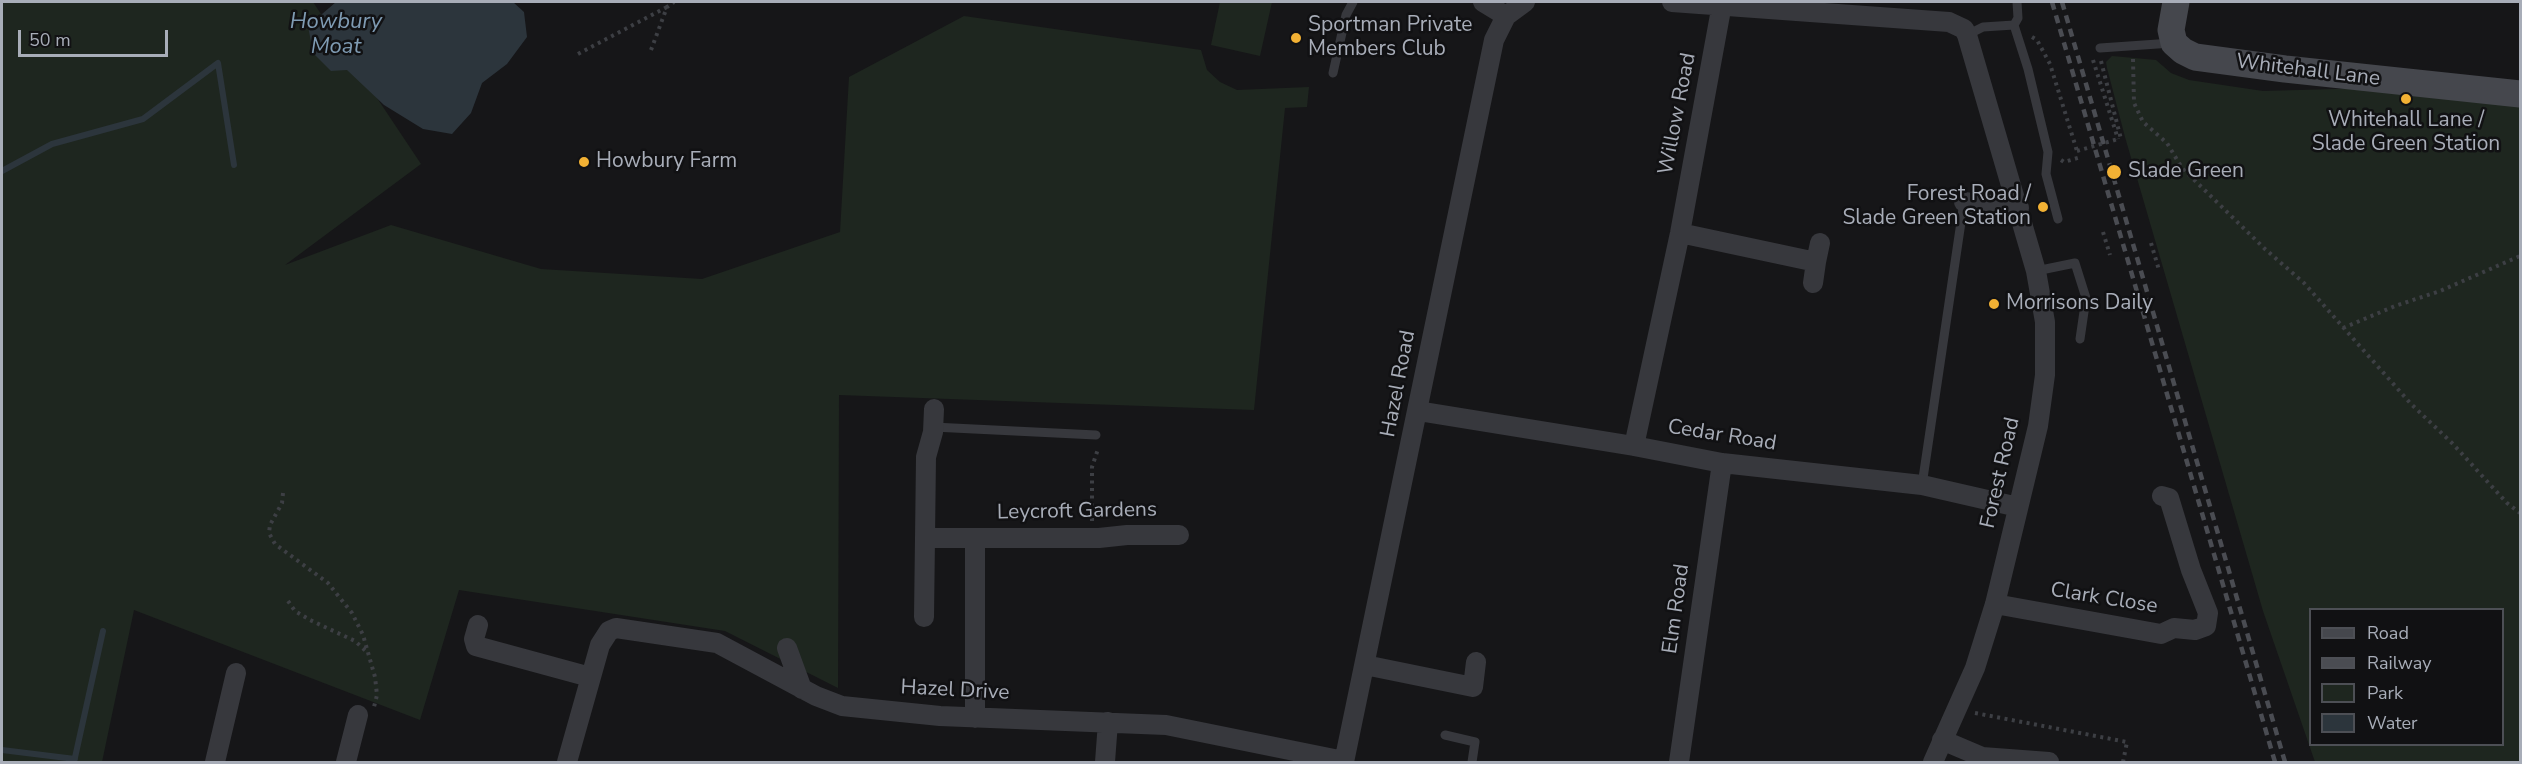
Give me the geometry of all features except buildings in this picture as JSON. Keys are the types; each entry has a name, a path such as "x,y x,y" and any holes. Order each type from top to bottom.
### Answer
{"street":[{"path":"1483,2 1506,16 1526,2"},
{"path":"1671,2 1883,9 1949,22 1964,29 1967,35"},
{"path":"2174,43 2171,30 2176,2"},
{"name":"Willow Road","path":"1634,446 1680,232 1722,4"},
{"name":"Hazel Road","path":"1344,762 1494,40 1506,16"},
{"name":"Forest Road","path":"1933,762 1975,668 1995,604 2038,426 2045,375 2045,322 2036,271 1967,35"},
{"name":"Whitehall Lane","path":"2174,43 2195,57 2520,94"},
{"path":"1964,202 2019,208"},
{"path":"1680,232 1818,253 1813,282"},
{"name":"Cedar Road","path":"1418,411 1634,446 1722,463 1922,485 2018,507"},
{"path":"924,617 926,462 934,418"},
{"name":"Elm Road","path":"1679,762 1722,463"},
{"name":"Clark Close","path":"1995,604 2161,634 2174,628 2195,630 2206,626 2208,613 2191,570 2169,498 2162,496"},
{"name":"Leycroft Gardens","path":"925,538 1092,538 1127,534 1179,535"},
{"name":"Leycroft Gardens","path":"975,538 975,718"},
{"path":"478,625 474,639 477,646 590,677"},
{"name":"Hazel Drive","path":"567,762 602,639 609,631 621,628 710,641 732,650 802,689 842,706 975,718 1166,725 1344,762"},
{"path":"787,648 802,689"},
{"path":"1365,665 1473,687 1476,662"},
{"path":"216,762 236,673"},
{"path":"346,762 364,716"},
{"path":"1105,762 1108,722"},
{"path":"1942,740 1982,757 2049,762"}],"lane":[{"path":"1333,73 1346,15 1353,2"},
{"path":"2017,2 2018,18 2014,25 2028,69 2048,152 2046,174 2058,219"},
{"path":"1967,35 1983,27 2014,25"},
{"path":"2095,51 2174,43"},
{"path":"1922,485 1964,202"},
{"path":"2036,271 2074,263 2086,298 2080,339"},
{"path":"934,418 1097,440"},
{"path":"1445,735 1475,742 1472,762"}],"path":[{"path":"578,54 674,2"},
{"path":"651,50 667,7"},
{"path":"2134,46 2134,103 2143,122 2167,143 2182,168 2304,283 2411,404 2452,443 2507,503 2520,513"},
{"path":"2050,64 2078,151 2118,139 2095,51"},
{"path":"2095,51 2099,54 2121,139"},
{"path":"2103,232 2110,255"},
{"path":"2151,243 2159,270"},
{"path":"2343,328 2395,306 2440,291 2520,255"},
{"path":"1092,538 1092,467 1097,456 1097,440"},
{"path":"283,494 282,503 270,525 269,533 275,544 328,583 352,613 375,676 377,695 364,716"},
{"path":"288,601 295,611 355,641 368,652"},
{"path":"1956,709 2127,741 2123,762"}],"green space":[{"path":"2,2 313,2 421,164 285,265 391,225 541,269 702,279 840,232 849,77 964,16 1201,50 1207,70 1220,82 1237,90 1309,87 1307,107 1285,108 1254,410 839,395 838,688 725,631 459,590 420,720 134,610 102,762 2,762"},
{"path":"1220,2 1272,2 1260,56 1211,45"},
{"path":"2112,56 2156,60 2171,73 2189,80 2263,91 2371,88 2520,103 2520,762 2315,762 2309,746 2504,746 2504,608 2309,608 2309,745 2263,611 2106,62"}],"water":[{"name":"Howbury Moat","path":"336,2 513,2 524,12 527,37 507,64 482,83 471,113 452,134 423,129 384,105 347,70 331,71 313,53 308,26"}],"waterway":[{"path":"2,171 52,144 143,119 218,63 234,165"},
{"path":"74,762 103,631"},
{"path":"2,750 75,759"}],"railway":[{"path":"2052,2 2275,762"},
{"path":"2062,2 2285,762"}],"place":[{"name":"Sportman Private Members Club","path":"1296,38"},
{"name":"Whitehall Lane / Slade Green Station","path":"2406,99"},
{"name":"Howbury Farm","path":"584,162"},
{"name":"Slade Green","path":"2114,172"},
{"name":"Forest Road / Slade Green Station","path":"2043,207"},
{"name":"Morrisons Daily","path":"1994,304"}]}
